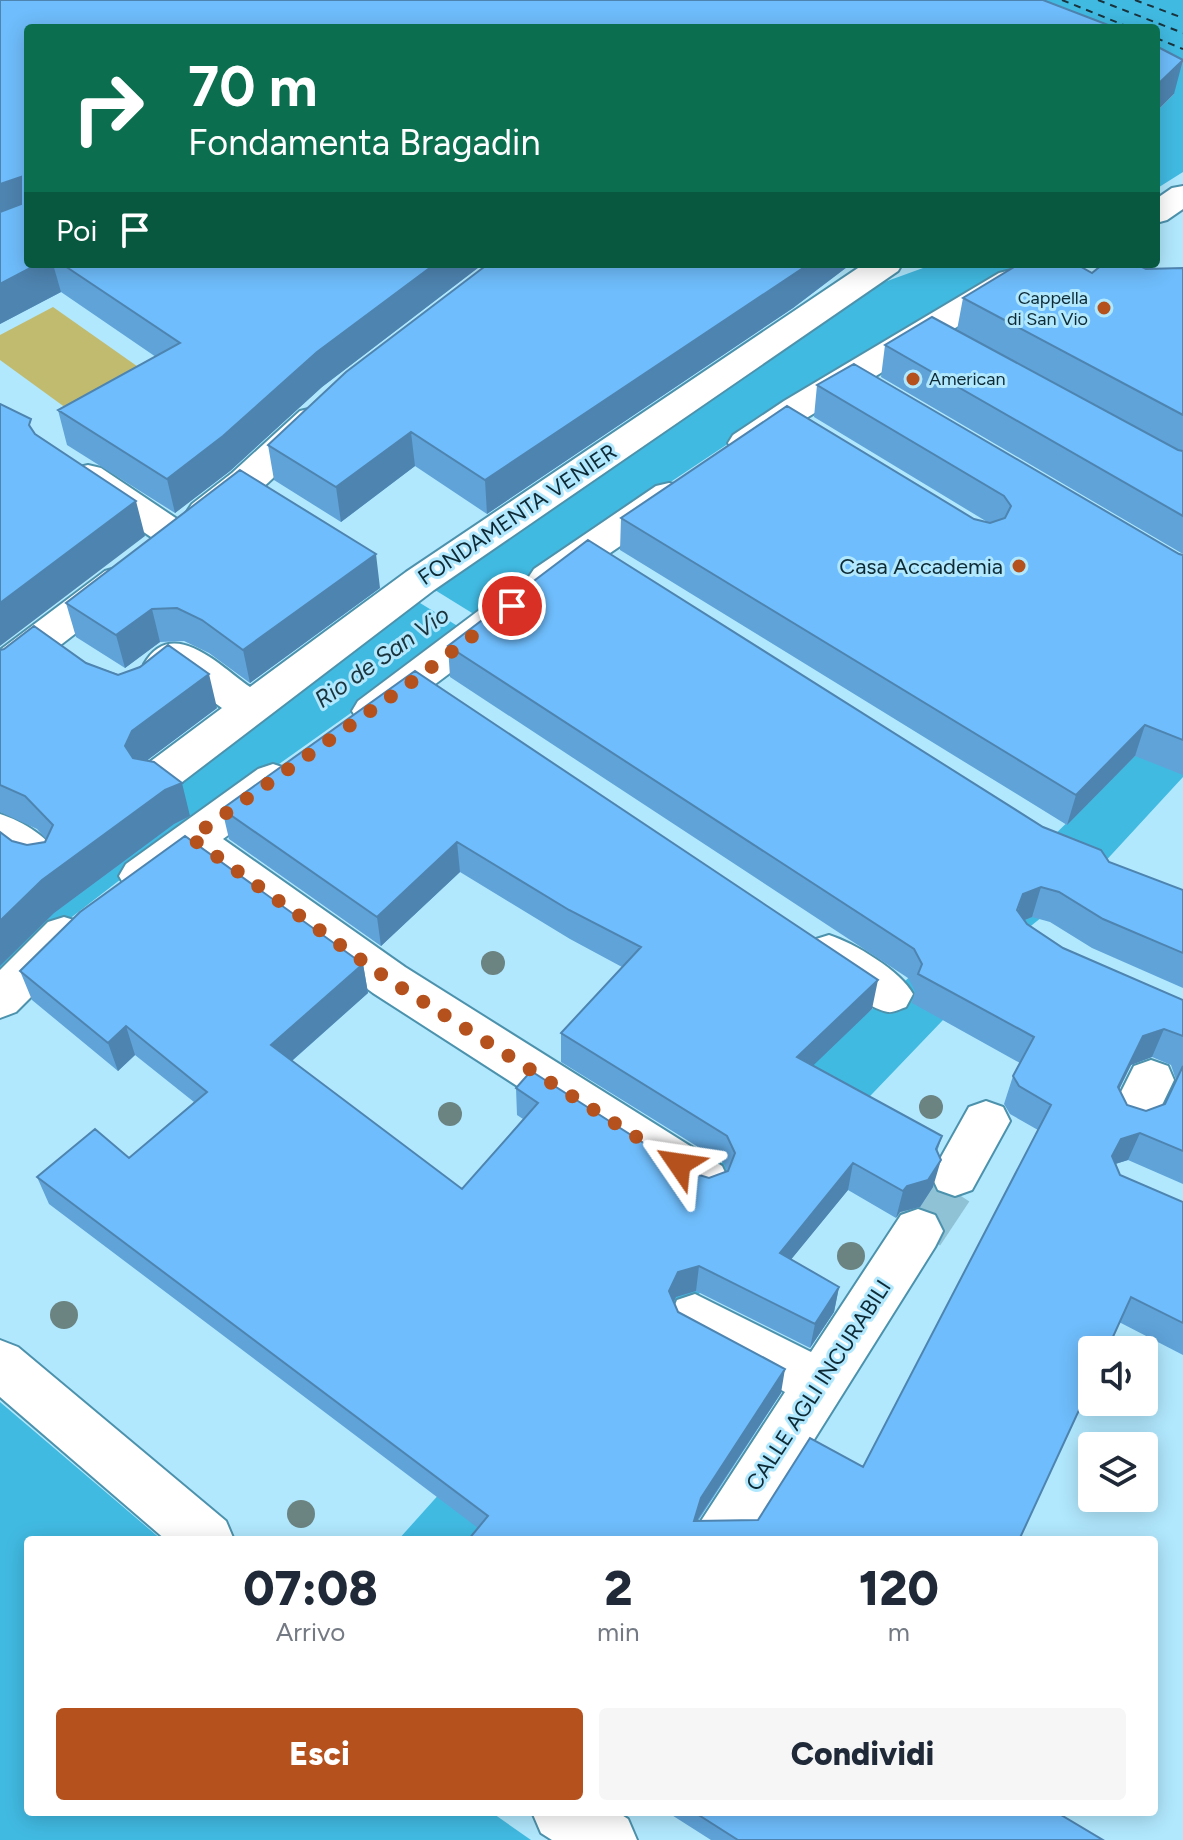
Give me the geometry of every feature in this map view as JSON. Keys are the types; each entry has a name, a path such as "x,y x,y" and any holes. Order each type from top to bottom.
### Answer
{"street":[{"path":"1160,208 1182,182"},
{"name":"FONDAMENTA VENIER","path":"158,778 252,709 399,578 880,268"},
{"path":"342,732 587,550 705,471 797,426 940,338 1020,274 1034,269"},
{"path":"0,671 176,536 258,490 336,397"},
{"path":"60,458 176,536"},
{"path":"587,550 627,575"},
{"path":"43,637 79,661"},
{"path":"138,683 161,645 252,709"},
{"path":"417,678 457,705"},
{"path":"0,999 72,927 304,758"},
{"path":"0,830 41,860"},
{"path":"191,838 389,980 705,1181"},
{"path":"798,933 890,994"},
{"path":"955,1175 986,1121"},
{"name":"CALLE AGLI INCURABILI","path":"722,1536 918,1231"},
{"path":"695,1317 818,1383"},
{"path":"0,1364 202,1536"},
{"path":"568,1816 607,1840"}],"shaded area":[{"path":"53,307 161,383 88,424 0,360 0,335"}],"water":[{"path":"948,0 1183,0 1183,172 1160,186 1160,108 1174,94 1160,86 1160,24 1011,24"},
{"name":"Rio de San Vio","path":"923,268 1012,268 771,415 570,549 448,644 165,845 68,920 0,988 0,918 65,848 846,296"},
{"path":"1183,709 1183,777 1089,879 1016,938 850,1117 492,1536 402,1536 564,1355 710,1176 798,1079 861,1018 897,989"},
{"path":"0,1402 157,1536 24,1536 24,1816 497,1816 531,1840 0,1840"}],"pier":[{"path":"422,582 485,621 469,633 407,595"}],"building":[{"path":"0,0 1043,0 1106,24 24,24 24,268 30,268 0,284 0,212 21,204 21,177 0,184"},
{"path":"1160,48 1183,60 1160,82"},
{"path":"68,268 430,268 317,352 223,436 167,479 58,410 180,343"},
{"path":"483,268 803,268 485,480 411,432 336,487 268,445 346,372"},
{"path":"1012,268 1083,268 1092,273 1098,268 1183,268 1183,415 963,298"},
{"path":"932,317 1183,451 1183,516 885,345"},
{"path":"854,364 1183,555 1183,740 1145,725 1076,795 621,518 787,406 974,519 990,523 1005,518 1011,506 1004,496 817,385"},
{"path":"0,404 31,419 29,425 35,434 136,501 0,603"},
{"path":"240,470 376,554 243,650 202,620 177,608 152,609 116,635 66,603"},
{"path":"588,540 1043,827 1101,850 1109,862 1183,890 1183,953 1103,919 1059,892 1041,887 1023,894 1017,910 1027,924 1063,948 1183,1000 1183,1036 1164,1029 1143,1036 1118,1087 1127,1105 1146,1111 1165,1104 1183,1066 1183,1151 1140,1133 1121,1139 1112,1156 1120,1175 1183,1202 1183,1323 1131,1297 1113,1336 1078,1336 1078,1412 1021,1536 471,1536 488,1516 37,1177 95,1129 129,1158 207,1092 126,1026 108,1043 20,971 80,912 185,836 363,964 271,1045 462,1189 538,1103 516,1088 531,1071 689,1172 709,1178 728,1171 735,1153 727,1136 561,1033 641,947 569,910 457,842 377,917 222,809 415,671 878,980 797,1057 942,1136 936,1149 941,1160 928,1180 907,1186 903,1191 853,1163 780,1253 839,1287 815,1324 699,1266 678,1272 669,1291 678,1312 785,1369 701,1498 694,1521 758,1520 810,1438 863,1467 1051,1105 1019,1086 1013,1076 1034,1037 918,974 922,964 914,949 448,646"},
{"path":"34,626 86,663 118,675 140,667 168,645 209,674 132,731 125,746 133,758 154,762 182,783 165,790 42,880 0,921 0,832 12,841 27,845 45,842 53,825 25,796 0,785 0,650"},
{"path":"700,1816 1063,1816 1103,1840 738,1840"}],"ferry route":[{"path":"1062,0 1121,24"},
{"path":"1098,0 1160,24"},
{"path":"1135,0 1183,18"},
{"path":"1160,24 1183,33"},
{"path":"1160,40 1183,49"}],"tunnel":[{"path":"918,1231 955,1175"}],"place":[{"name":"Cappella di San Vio","path":"1104,308"},
{"name":"American","path":"913,379"},
{"name":"Casa Accademia","path":"1019,566"}],"route":[{"path":"512,606 417,678 191,838 389,980 679,1164"}]}
